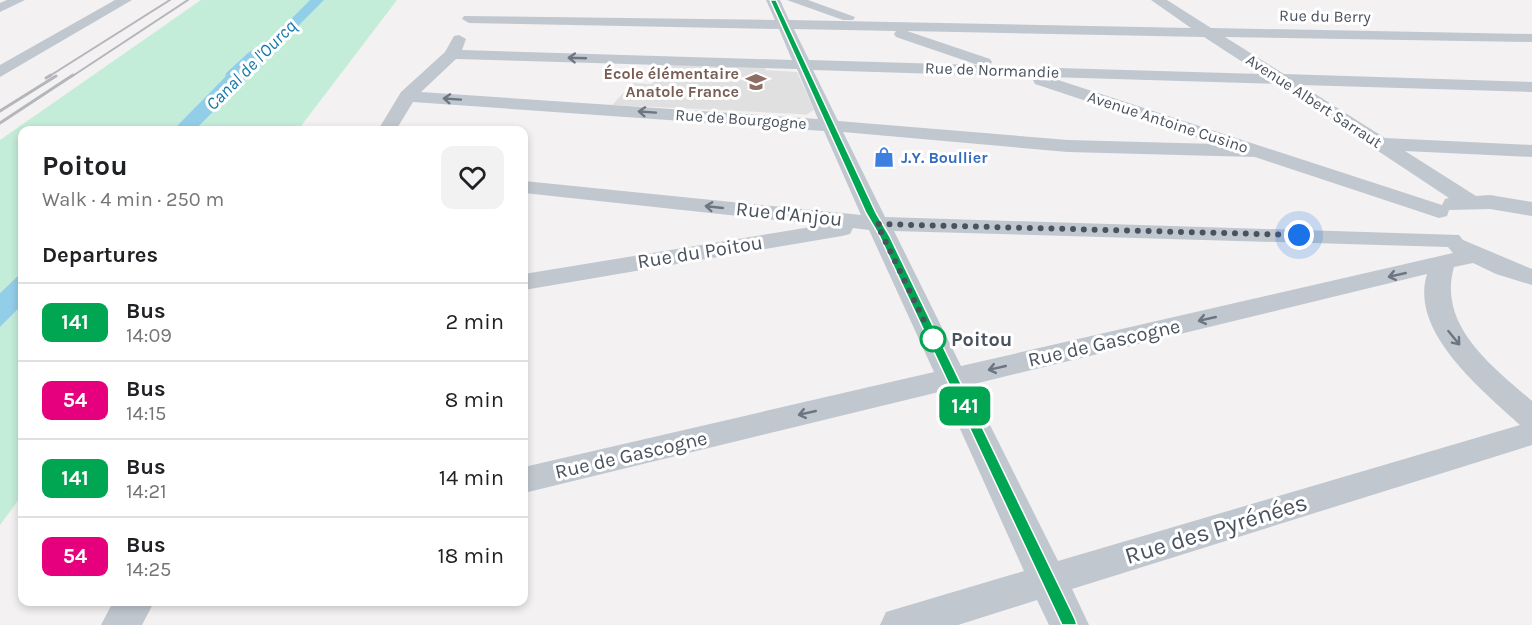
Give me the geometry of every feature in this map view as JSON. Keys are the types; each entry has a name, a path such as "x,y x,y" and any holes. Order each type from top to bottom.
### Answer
{"street":[{"path":"0,8 18,0"},
{"path":"0,72 125,0"},
{"path":"389,126 407,96 452,54 477,0"},
{"name":"Avenue Albert Sarraut","path":"1158,0 1470,202"},
{"path":"784,8 804,65 831,125 1069,625"},
{"name":"Rue du Berry","path":"469,19 784,8 876,25 1532,38"},
{"name":"Avenue Antoine Cusino","path":"784,8 876,25 1439,211"},
{"name":"Rue de Normandie","path":"452,54 1532,87"},
{"name":"Rue de Bourgogne","path":"407,96 831,125 1068,146 1255,151"},
{"path":"1381,144 1532,151"},
{"name":"Rue d'Anjou","path":"528,187 877,224 1456,253"},
{"path":"1532,208 1470,202 1457,203 1439,211 1436,218 1439,228 1456,253 1532,277"},
{"name":"Rue du Poitou","path":"528,281 877,224"},
{"path":"1456,253 1437,282 1437,299 1448,329 1483,374 1532,418"},
{"name":"Rue de Gascogne","path":"528,479 951,379 1456,253"},
{"name":"Rue des Pyrénées","path":"900,625 1532,433"},
{"path":"121,625 132,606"}],"shaded area":[{"path":"662,63 766,66 765,70 797,72 814,110 806,115 612,105 633,83 652,84"}],"green space":[{"path":"201,0 310,0 274,36 249,52 226,73 225,77 177,126 20,126"},
{"path":"324,0 397,0 301,126 199,126"},
{"path":"18,127 18,276 0,293 0,140"},
{"path":"18,309 18,500 0,525 0,327"}],"water":[{"name":"Canal de l'Ourcq","path":"310,0 324,0 199,126 177,126 225,77 226,73 249,52 274,36"},
{"path":"18,276 18,309 0,327 0,293"}],"railway":[{"path":"48,77 170,0"},
{"path":"71,77 188,0"},
{"path":"46,78 51,75"},
{"path":"0,123 73,75"},
{"path":"0,111 56,76"}],"bus line":[{"name":"141","path":"773,0 871,213 884,235 1069,625"}],"place":[{"name":"École élémentaire Anatole France","path":"756,82"},
{"name":"J.Y. Boullier","path":"884,157"},
{"name":"Poitou","path":"933,339"}],"route":[{"path":"933,339 877,224 1299,235"}]}
